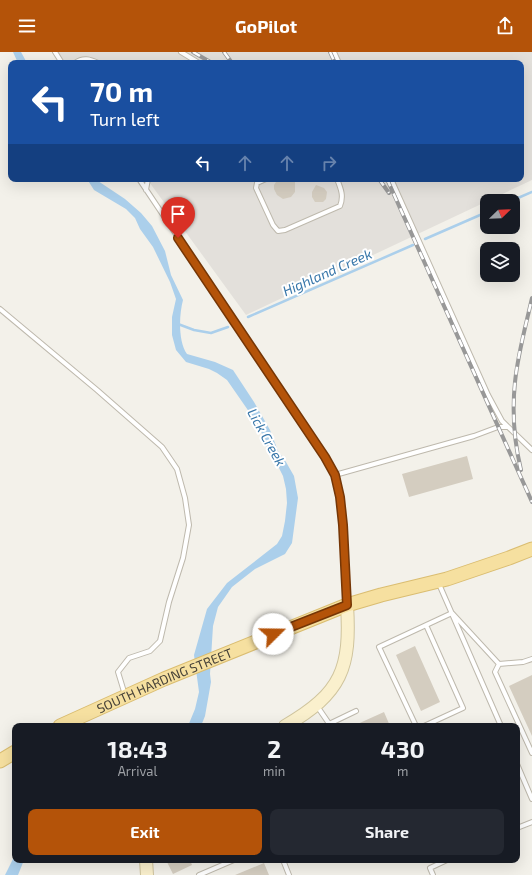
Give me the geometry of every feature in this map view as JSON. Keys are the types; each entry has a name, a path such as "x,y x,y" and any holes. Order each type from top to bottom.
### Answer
{"main road":[{"path":"438,582 509,558 532,548"},
{"name":"SOUTH HARDING STREET","path":"67,723 164,679 347,605 409,588 438,582"},
{"path":"290,723 316,706 334,684 345,662 348,640 347,605"},
{"path":"0,761 12,754"},
{"path":"146,863 147,875"}],"lane":[{"path":"181,52 194,60"},
{"path":"82,60 89,58 93,60"},
{"path":"141,182 323,454 335,475 340,497 343,525 347,605"},
{"path":"146,190 147,182"},
{"path":"259,182 257,183 256,188 273,225 278,231 285,230 340,206 343,199 338,182"},
{"path":"392,182 488,395 502,421 532,450"},
{"path":"0,309 162,447 177,469 186,498 189,525 183,558 160,641 150,651 129,658 118,672 126,696"},
{"path":"335,475 474,436 498,427 508,427"},
{"path":"438,582 500,723"},
{"path":"415,723 379,647 452,613"},
{"path":"452,613 499,664"},
{"path":"426,625 463,708 430,723"},
{"path":"499,664 524,662 532,659"},
{"path":"499,664 495,672 518,723"},
{"path":"316,706 329,723"},
{"path":"334,723 356,711"},
{"path":"520,727 532,753"},
{"path":"520,771 532,798"},
{"path":"520,827 532,822"},
{"path":"199,875 227,863"},
{"path":"284,863 289,875"},
{"path":"433,875 430,868 441,863"}],"shaded area":[{"path":"54,52 532,52 532,180 502,194 480,194 480,205 246,315 149,182 524,182 524,60 60,60"}],"water":[{"path":"13,52 21,52 25,60 17,60"},
{"name":"Lick Creek","path":"89,182 100,182 125,199 141,213 152,226 165,251 171,275 183,300 180,328 184,349 187,354 215,362 233,370 254,402 270,430 278,451 294,476 298,498 292,543 285,554 255,569 232,587 218,607 213,626 210,674 211,682 205,716 202,723 189,723 195,709 199,692 194,655 207,609 227,583 277,544 282,536 285,521 287,503 286,489 283,476 278,466 272,460 259,426 227,380 209,369 186,362 176,350 172,335 172,317 176,299 170,282 153,247 140,229 135,218 126,209 94,190"},
{"path":"12,861 12,863 23,863 18,875 5,875"}],"building":[{"path":"276,182 295,182 295,192 291,197 283,199 277,195 274,185"},
{"path":"316,185 324,188 327,192 326,199 323,202 315,202 312,197 312,192"},
{"path":"467,456 473,479 409,497 402,474"},
{"path":"415,646 440,702 421,711 396,655"},
{"path":"532,675 532,736 509,686"},
{"path":"384,712 389,723 360,723"},
{"path":"168,863 191,863 192,865 173,874"},
{"path":"264,863 269,875 235,875"}],"waterway":[{"name":"Highland Creek","path":"520,197 532,192"},
{"name":"Highland Creek","path":"425,239 480,215"},
{"name":"Highland Creek","path":"248,317 413,245"},
{"name":"Highland Creek","path":"178,324 194,330 211,333 228,327"}],"railway":[{"path":"193,52 207,60"},
{"path":"224,52 230,60"},
{"path":"330,52 334,60"},
{"path":"381,182 389,193"},
{"path":"388,182 532,502"},
{"path":"521,470 515,437 514,393 518,360 532,298"}],"route":[{"path":"178,238 330,464 335,475 340,497 343,525 347,605 273,634"}]}
